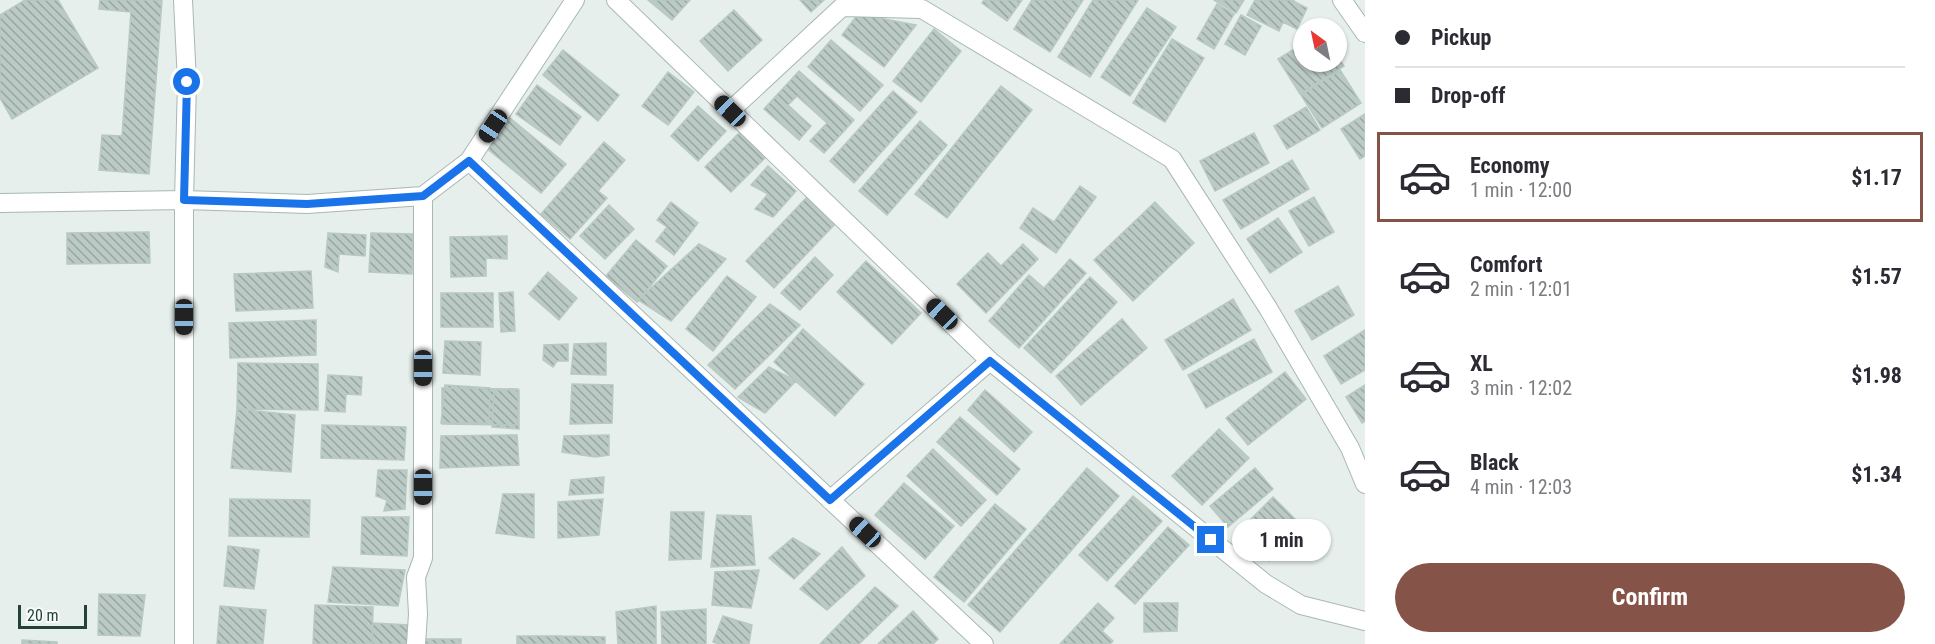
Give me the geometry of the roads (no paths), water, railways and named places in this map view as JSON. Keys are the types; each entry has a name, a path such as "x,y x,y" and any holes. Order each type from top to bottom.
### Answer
{"street":[{"path":"183,0 187,82 184,200 184,644"},
{"path":"0,203 184,200 307,204 423,196 469,161 575,0"},
{"path":"616,0 990,361 1266,585 1301,605 1365,621"},
{"path":"1342,0 1365,33"},
{"path":"730,111 842,7 922,4 1172,159 1268,308 1350,448 1365,484"},
{"path":"469,161 984,644"},
{"path":"416,644 418,614 416,577 423,558 423,196"},
{"path":"830,500 990,361"}]}
